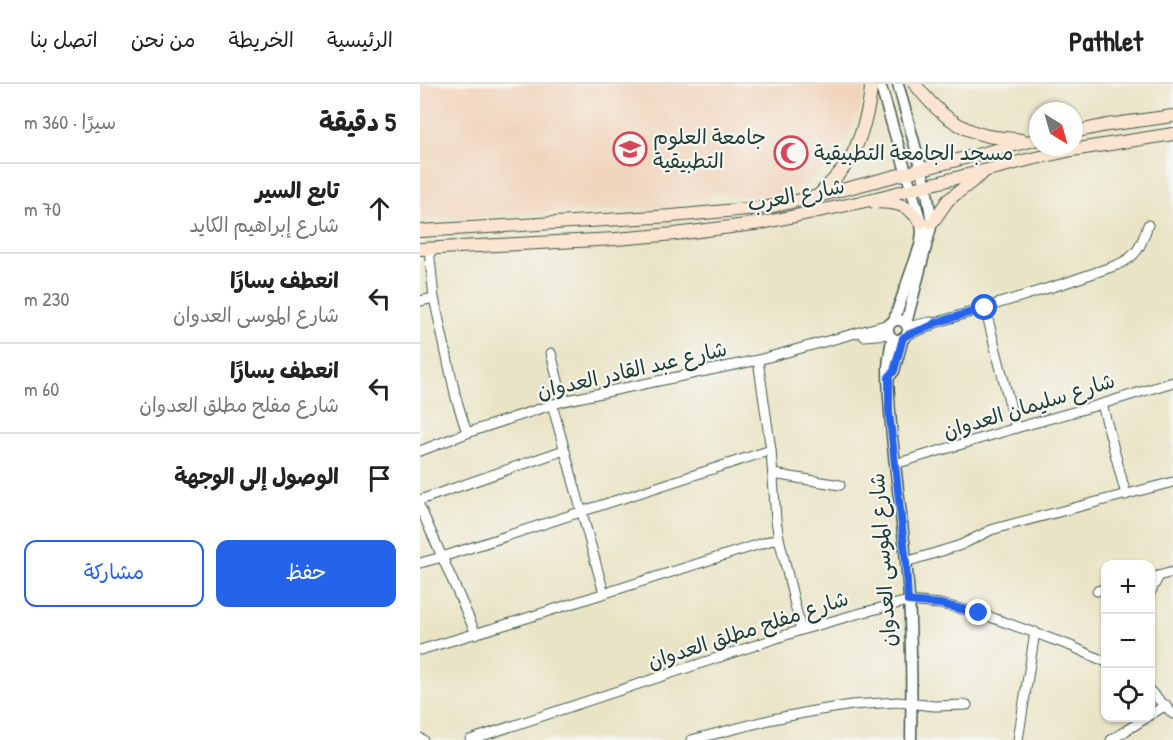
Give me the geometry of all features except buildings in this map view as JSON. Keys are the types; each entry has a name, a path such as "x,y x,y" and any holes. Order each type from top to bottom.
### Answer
{"main road":[{"path":"818,196 846,165 855,148 867,113 871,84"},
{"path":"915,84 940,113 968,130 986,136 1029,140"},
{"path":"1083,130 1173,116"},
{"name":"شارع العرب","path":"425,249 616,239 762,223 861,202 1028,160 1173,134"},
{"name":"شارع العرب","path":"420,231 769,207 1029,141"},
{"path":"861,202 903,206 927,223 948,200 986,171"}],"street":[{"name":"شارع الموسى العدوان","path":"880,84 912,189 927,223"},
{"name":"شارع الموسى العدوان","path":"898,84 926,186 927,223 888,370 889,411 906,562 911,740"},
{"name":"شارع عبد القادر العدوان","path":"420,451 563,401 758,360 856,334 931,327 935,323 1065,283 1124,262 1137,253 1148,225"},
{"path":"425,249 456,398 467,433"},
{"path":"420,301 434,298"},
{"path":"985,308 1016,428"},
{"path":"551,353 563,401"},
{"path":"758,360 771,450 779,538 801,630"},
{"name":"شارع سليمان العدوان","path":"895,464 1102,405 1173,382"},
{"path":"552,404 604,593"},
{"path":"1102,405 1126,495"},
{"path":"420,500 564,450"},
{"path":"420,563 771,450"},
{"path":"773,474 840,485"},
{"path":"906,562 961,545 1005,526 1173,482"},
{"path":"420,507 476,634"},
{"path":"420,650 779,538"},
{"path":"1155,577 1173,572"},
{"name":"شارع مفلح مطلق العدوان","path":"470,740 801,630 908,601 960,608 1035,632 1101,660"},
{"path":"1018,740 1035,632"},
{"path":"1155,695 1173,714"},
{"path":"691,740 814,711 898,702 934,706 967,705"},
{"path":"1155,712 1166,705"},
{"path":"1111,740 1138,722"}],"shaded area":[{"name":"جامعة العلوم التطبيقية","path":"420,84 864,84 863,100 850,132 828,166 799,187 772,197 758,198 716,192 678,206 420,218"}],"place":[{"name":"جامعة العلوم التطبيقية","path":"630,149"},
{"name":"مسجد الجامعة التطبيقية","path":"791,153"}],"route":[{"path":"979,613 940,604 908,601 906,562 889,411 889,377 894,371 903,338 906,335 931,327 935,323 985,308"}]}
